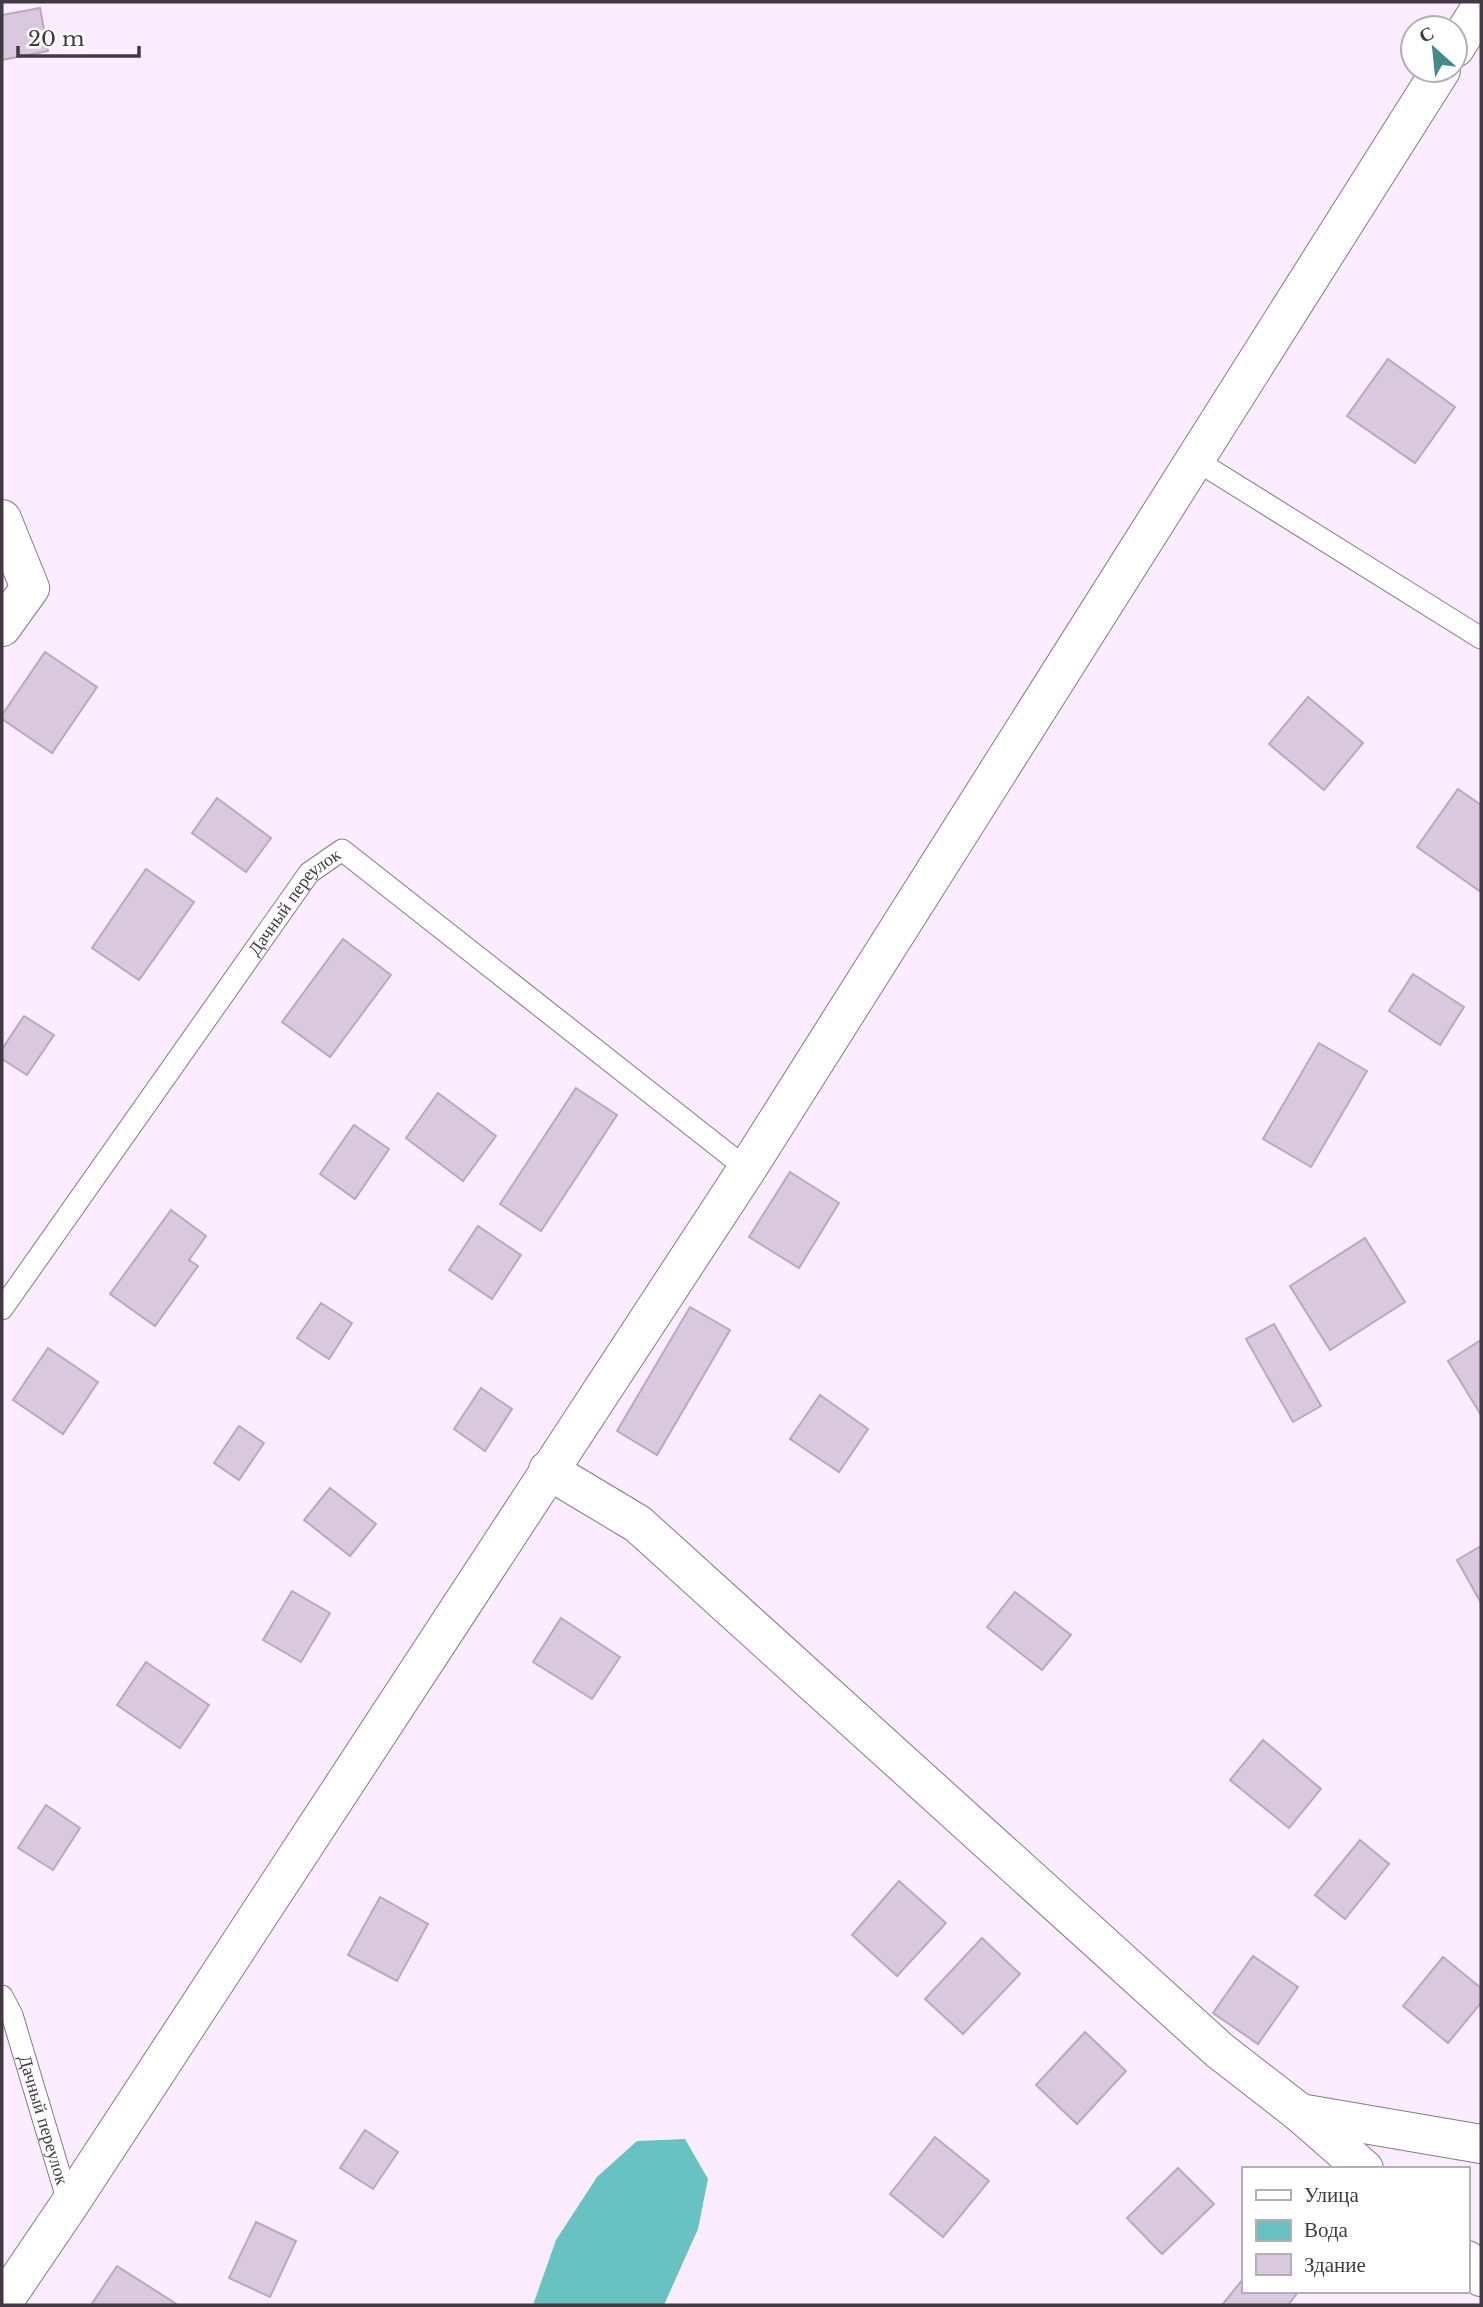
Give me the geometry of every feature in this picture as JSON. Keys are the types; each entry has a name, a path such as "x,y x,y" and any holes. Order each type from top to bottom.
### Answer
{"street":[{"path":"1469,26 1481,7"},
{"path":"2,2304 747,1169 1432,84"},
{"path":"2,519 30,588 2,626"},
{"path":"548,1470 638,1524 1209,2040 1362,2167"},
{"path":"1300,2113 1481,2144"},
{"path":"1469,2262 1481,2277"}],"lane":[{"path":"1194,459 1481,638"},
{"name":"Дачный переулок","path":"2,1309 309,873 342,850 747,1169"},
{"name":"Дачный переулок","path":"2,1996 12,2015 69,2205"}],"water":[{"path":"685,2139 708,2179 698,2229 664,2305 533,2305 556,2240 597,2177 637,2141"}],"building":[{"path":"40,8 48,51 2,60 2,15"},
{"path":"1388,359 1455,407 1415,463 1347,416"},
{"path":"45,652 97,687 52,753 2,719 2,715"},
{"path":"1308,697 1363,743 1324,790 1269,744"},
{"path":"1458,789 1481,805 1481,892 1417,847"},
{"path":"217,798 271,838 246,872 192,833"},
{"path":"146,869 194,902 139,980 92,948"},
{"path":"343,939 391,975 330,1057 282,1022"},
{"path":"1413,974 1464,1007 1440,1045 1389,1011"},
{"path":"24,1016 54,1035 27,1075 2,1059 2,1049"},
{"path":"1319,1043 1367,1071 1311,1167 1263,1139"},
{"path":"576,1088 617,1115 541,1231 500,1204"},
{"path":"438,1093 496,1136 463,1181 406,1138"},
{"path":"354,1125 389,1149 355,1199 320,1174"},
{"path":"790,1172 839,1203 799,1268 749,1237"},
{"path":"171,1210 206,1236 189,1260 198,1266 155,1326 110,1294"},
{"path":"478,1226 521,1255 492,1299 449,1270"},
{"path":"1365,1238 1405,1302 1330,1350 1290,1286"},
{"path":"321,1303 352,1323 329,1359 297,1338"},
{"path":"690,1307 730,1330 657,1455 617,1431"},
{"path":"1274,1324 1321,1406 1293,1422 1246,1339"},
{"path":"1481,1340 1481,1415 1448,1361"},
{"path":"48,1348 98,1382 63,1434 13,1400"},
{"path":"481,1388 512,1409 485,1451 454,1429"},
{"path":"820,1395 868,1429 839,1472 790,1439"},
{"path":"239,1426 264,1443 239,1480 214,1463"},
{"path":"330,1488 376,1524 350,1556 304,1520"},
{"path":"1481,1546 1481,1603 1457,1560"},
{"path":"292,1591 330,1613 301,1662 263,1640"},
{"path":"1015,1592 1071,1635 1042,1670 987,1627"},
{"path":"561,1618 620,1657 592,1699 533,1662"},
{"path":"146,1662 209,1705 180,1748 117,1705"},
{"path":"1263,1740 1321,1789 1289,1828 1230,1780"},
{"path":"46,1805 80,1828 53,1870 18,1848"},
{"path":"1360,1840 1389,1864 1345,1919 1315,1895"},
{"path":"899,1881 946,1923 897,1976 852,1935"},
{"path":"380,1897 428,1924 397,1981 348,1955"},
{"path":"982,1938 1020,1974 963,2034 925,1999"},
{"path":"1253,1956 1298,1987 1258,2044 1213,2013"},
{"path":"1443,1957 1481,1988 1481,2003 1448,2043 1403,2006"},
{"path":"1085,2032 1126,2071 1077,2124 1036,2085"},
{"path":"365,2130 398,2152 373,2189 340,2168"},
{"path":"935,2137 989,2181 943,2237 890,2194"},
{"path":"1178,2168 1214,2204 1162,2254 1127,2218"},
{"path":"256,2222 296,2241 270,2297 229,2278"},
{"path":"117,2266 178,2305 91,2305"},
{"path":"1242,2280 1242,2293 1297,2293 1288,2305 1222,2305"}]}
